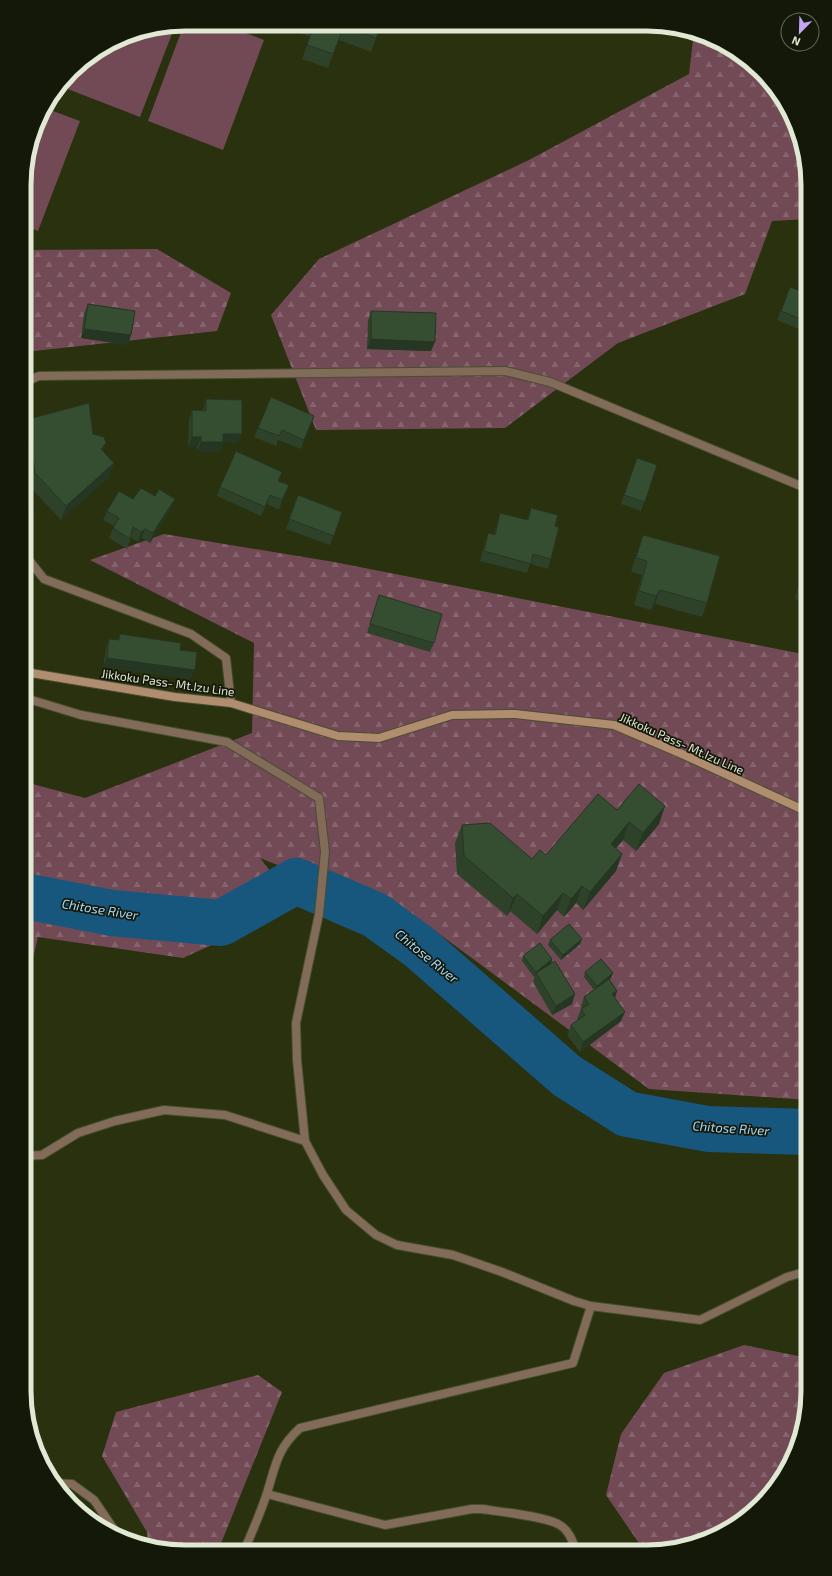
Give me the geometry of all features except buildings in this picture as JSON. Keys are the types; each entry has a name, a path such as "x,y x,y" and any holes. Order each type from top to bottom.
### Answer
{"main road":[{"name":"Jikkoku Pass- Mt.Izu Line","path":"31,673 175,697 231,703 338,736 379,738 452,715 515,714 614,725 682,754 801,809"}],"street":[{"path":"31,379 39,376 505,371 550,382 801,486"},
{"path":"31,563 44,579 191,634 226,658 231,703"},
{"path":"31,700 81,716 227,742 318,798 325,852 319,914 296,1023 297,1060 305,1141 323,1175 346,1210 376,1235 397,1245 453,1255 502,1272 574,1302 591,1306 700,1320 787,1277 801,1273"},
{"path":"31,1156 42,1155 78,1133 86,1130 115,1121 164,1110 225,1115 305,1141"},
{"path":"246,1545 267,1494 274,1464 287,1440 300,1428 573,1363 591,1306"},
{"path":"62,1483 72,1484 94,1500 112,1526"},
{"path":"267,1494 385,1525 472,1509 482,1509 546,1520 558,1524 571,1536 573,1545"}],"green space":[{"path":"173,31 140,117 65,88 83,69 99,57 117,47 145,36"},
{"path":"181,31 241,31 264,40 223,150 148,121"},
{"path":"693,38 715,47 733,57 749,69 763,83 775,99 785,117 796,145 801,175 801,219 772,221 745,294 618,343 505,428 316,430 271,315 319,259 529,160 689,74"},
{"path":"51,110 80,121 38,231 31,228 32,165 39,135"},
{"path":"157,249 231,293 217,331 31,351 31,250"},
{"path":"164,534 334,562 801,654 801,1100 649,1089 427,925 260,858 297,906 183,958 38,937 31,966 31,784 85,798 252,733 254,643 90,560"},
{"path":"744,1345 801,1357 800,1411 793,1441 785,1459 775,1477 763,1493 749,1507 733,1519 697,1537 667,1544 640,1545 606,1495 621,1434 664,1373"},
{"path":"258,1375 282,1392 220,1545 175,1545 148,1541 147,1532 102,1456 116,1412"}],"waterway":[{"name":"Chitose River","path":"31,897 112,913 221,923 296,881 375,915 418,946 567,1076 627,1114 708,1129 801,1132"}]}
